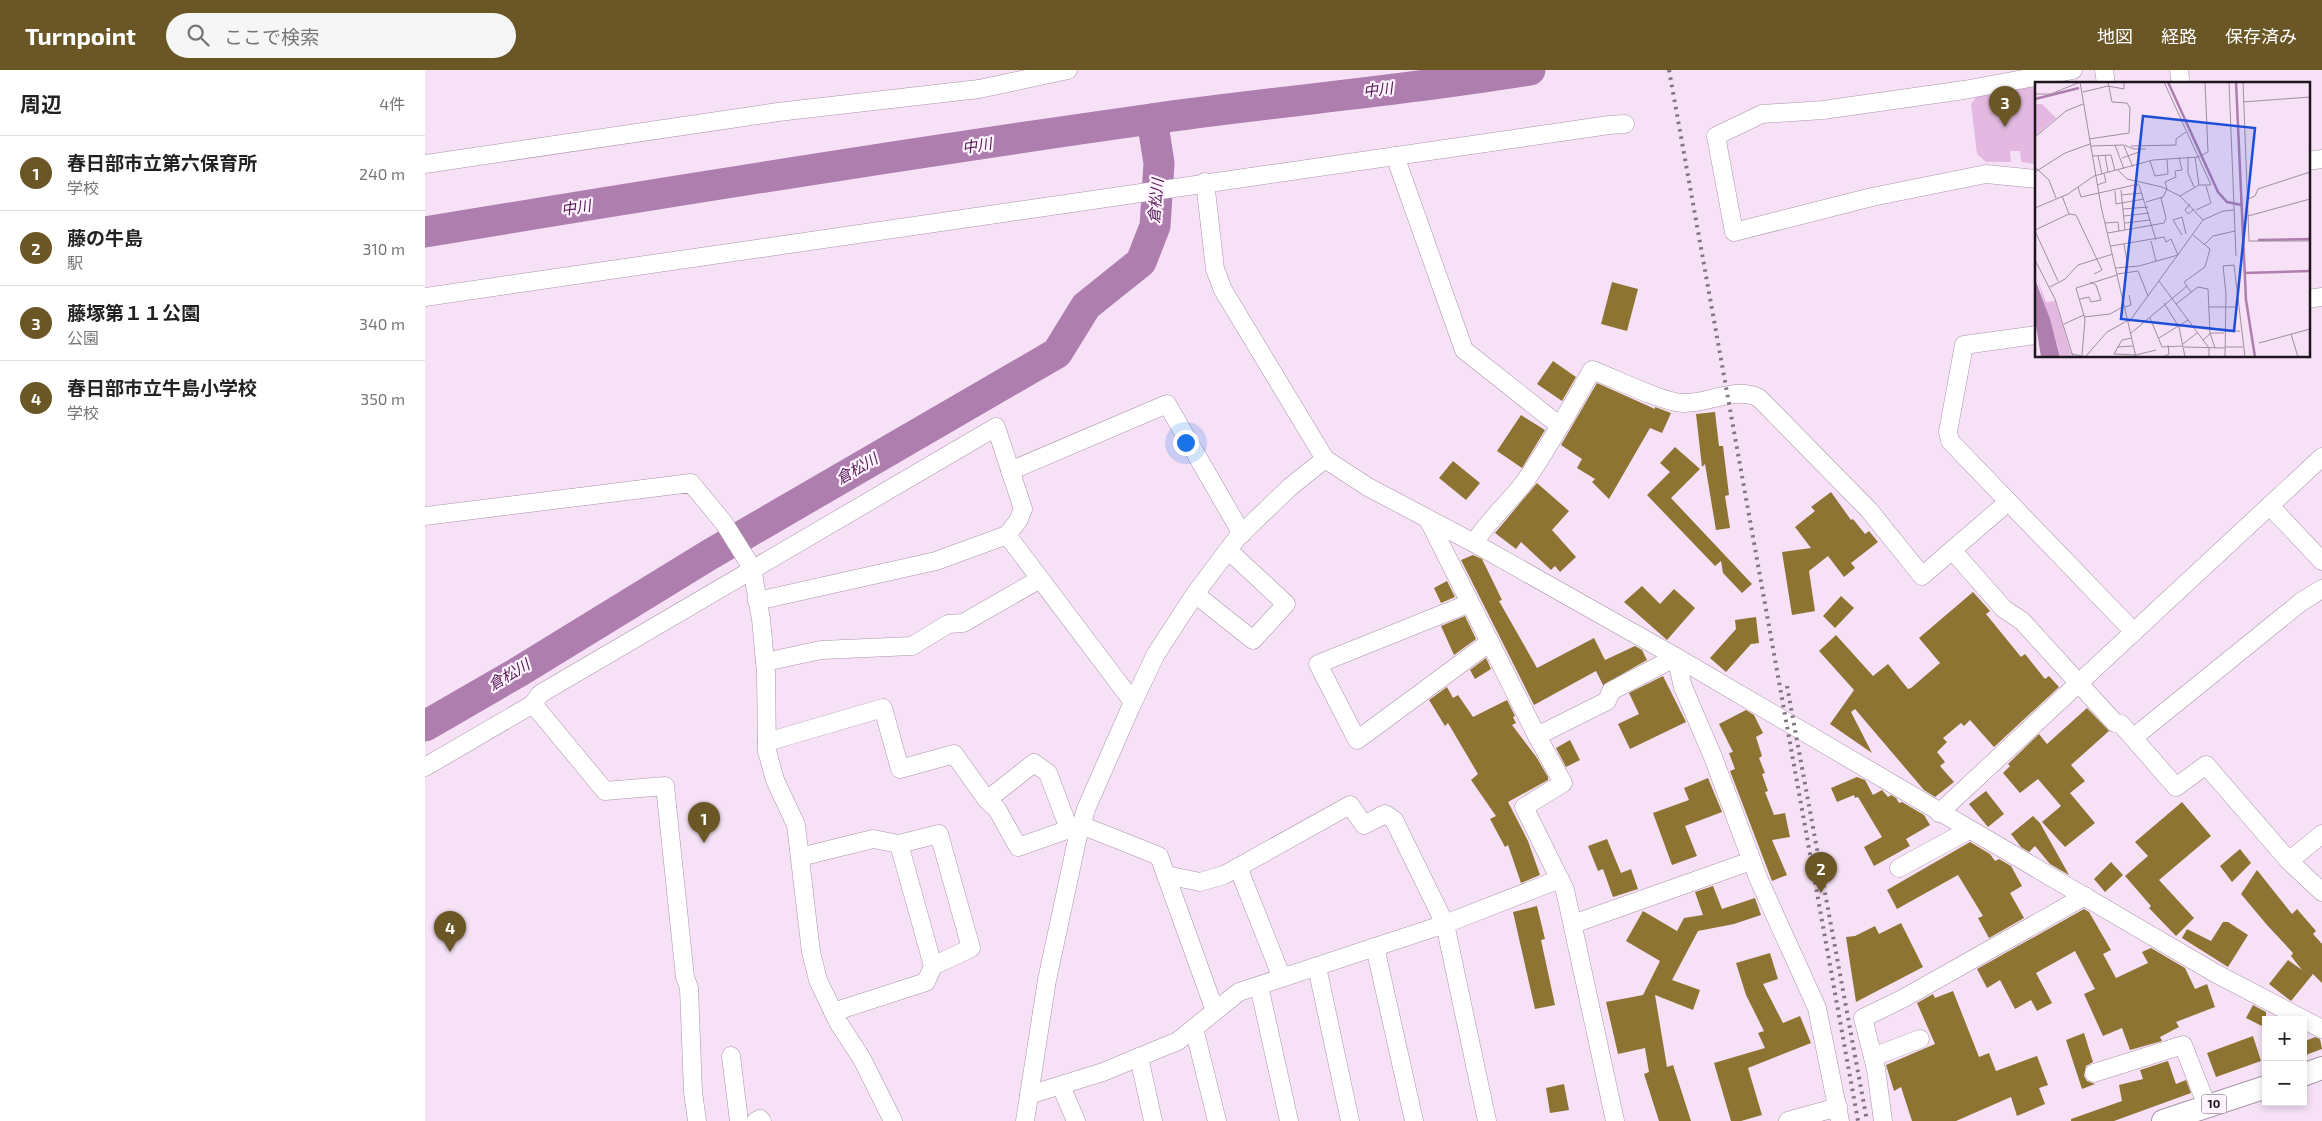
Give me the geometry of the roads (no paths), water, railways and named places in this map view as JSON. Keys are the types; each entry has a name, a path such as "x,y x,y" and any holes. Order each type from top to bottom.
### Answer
{"main road":[{"path":"2307,1073 2322,1068"},
{"name":"10","path":"2163,1121 2202,1112 2262,1089"}],"street":[{"path":"425,164 777,112 979,89 1068,70"},
{"path":"2035,178 1986,174 1872,197 1734,232 1716,136 1762,114 1823,110 1964,90 2073,70"},
{"path":"425,297 619,270 690,256 1128,195 1205,182 1609,124 1625,124"},
{"path":"1395,156 1464,350 1560,426"},
{"path":"2309,161 2322,159"},
{"path":"1205,182 1215,270 1223,290 1325,459 1368,487 1474,543 1676,657 1939,813 2215,973 2322,1029"},
{"path":"2309,299 2322,298"},
{"path":"2035,335 1964,345 1948,432 1950,441 2135,632"},
{"path":"1474,543 1487,522 1525,481 1560,426 1592,370 1672,402 1693,402 1740,393 1759,398 1869,510 1922,576 2008,502"},
{"path":"1010,471 1167,404 1242,534"},
{"path":"425,767 533,704 540,694 750,565 996,427 1023,509 1018,521 1007,535 936,561 757,601"},
{"path":"1939,813 2322,457"},
{"path":"1025,1121 1075,827 1086,809 1156,654 1195,594 1242,534 1290,487 1325,459"},
{"path":"425,516 691,483 726,528 750,565 765,662 767,750 775,780 796,825 811,952 818,980 833,1012 862,1059 893,1121"},
{"path":"2270,506 2322,561"},
{"path":"1428,519 1537,736 1563,783 1524,807 1565,890 1615,1121"},
{"path":"1007,535 1133,702"},
{"path":"1195,594 1253,640 1286,604 1228,550"},
{"path":"1952,550 2004,609 2022,621 2115,723 2121,724 2177,787 2206,765 2289,861 2322,892"},
{"path":"765,662 821,650 912,646 949,624 963,623 1040,579"},
{"path":"2133,738 2301,602 2322,590"},
{"path":"1471,603 1318,664 1357,740 1490,642"},
{"path":"1537,736 1607,701 1611,691 1676,657"},
{"path":"1676,657 1683,687 1713,757 1751,861 1817,1008 1839,1114 1788,1121"},
{"path":"533,704 605,791 665,786 685,977 689,988 693,1092 697,1121"},
{"path":"767,742 883,708 900,769 954,754 987,800 997,809 1018,847 1075,827 1159,856 1215,1011"},
{"path":"987,800 1034,762 1049,773 1075,827"},
{"path":"1165,875 1200,882 1224,875 1350,805 1364,825 1385,814 1394,820 1445,924 1487,1121"},
{"path":"1899,868 1969,830"},
{"path":"800,857 873,839 899,844 939,834 971,948 933,966"},
{"path":"2289,861 2322,834"},
{"path":"833,1012 926,982 933,966 899,844"},
{"path":"1573,924 1751,861"},
{"path":"1238,867 1282,978"},
{"path":"1029,1095 1061,1086 1178,1041 1239,992 1445,924 1560,879"},
{"path":"1883,1121 1873,1057 1863,1018 1904,998 2085,896"},
{"path":"1375,947 1414,1121"},
{"path":"1317,967 1350,1121"},
{"path":"1259,986 1289,1121"},
{"path":"1194,1028 1217,1121"},
{"path":"1873,1057 1920,1039"},
{"path":"2095,1073 2183,1045 2202,1112"},
{"path":"731,1056 739,1121"},
{"path":"1139,1057 1153,1121"},
{"path":"1061,1086 1077,1121"},
{"path":"757,1121 761,1119 762,1121"}],"waterway":[{"path":"1473,70 1474,79"},
{"name":"中川","path":"425,232 788,173 1060,132 1530,70"},
{"name":"倉松川","path":"425,726 520,671 709,555 1057,353 1086,306 1141,262 1155,226 1159,163 1152,119"}],"railway":[{"path":"1669,70 1858,1121"},
{"path":"1787,686 1867,1121"}],"place":[{"name":"藤塚第１１公園","path":"2005,127"},
{"name":"春日部市立第六保育所","path":"704,843"},
{"name":"藤の牛島","path":"1821,893"},
{"name":"春日部市立牛島小学校","path":"450,952"}]}
